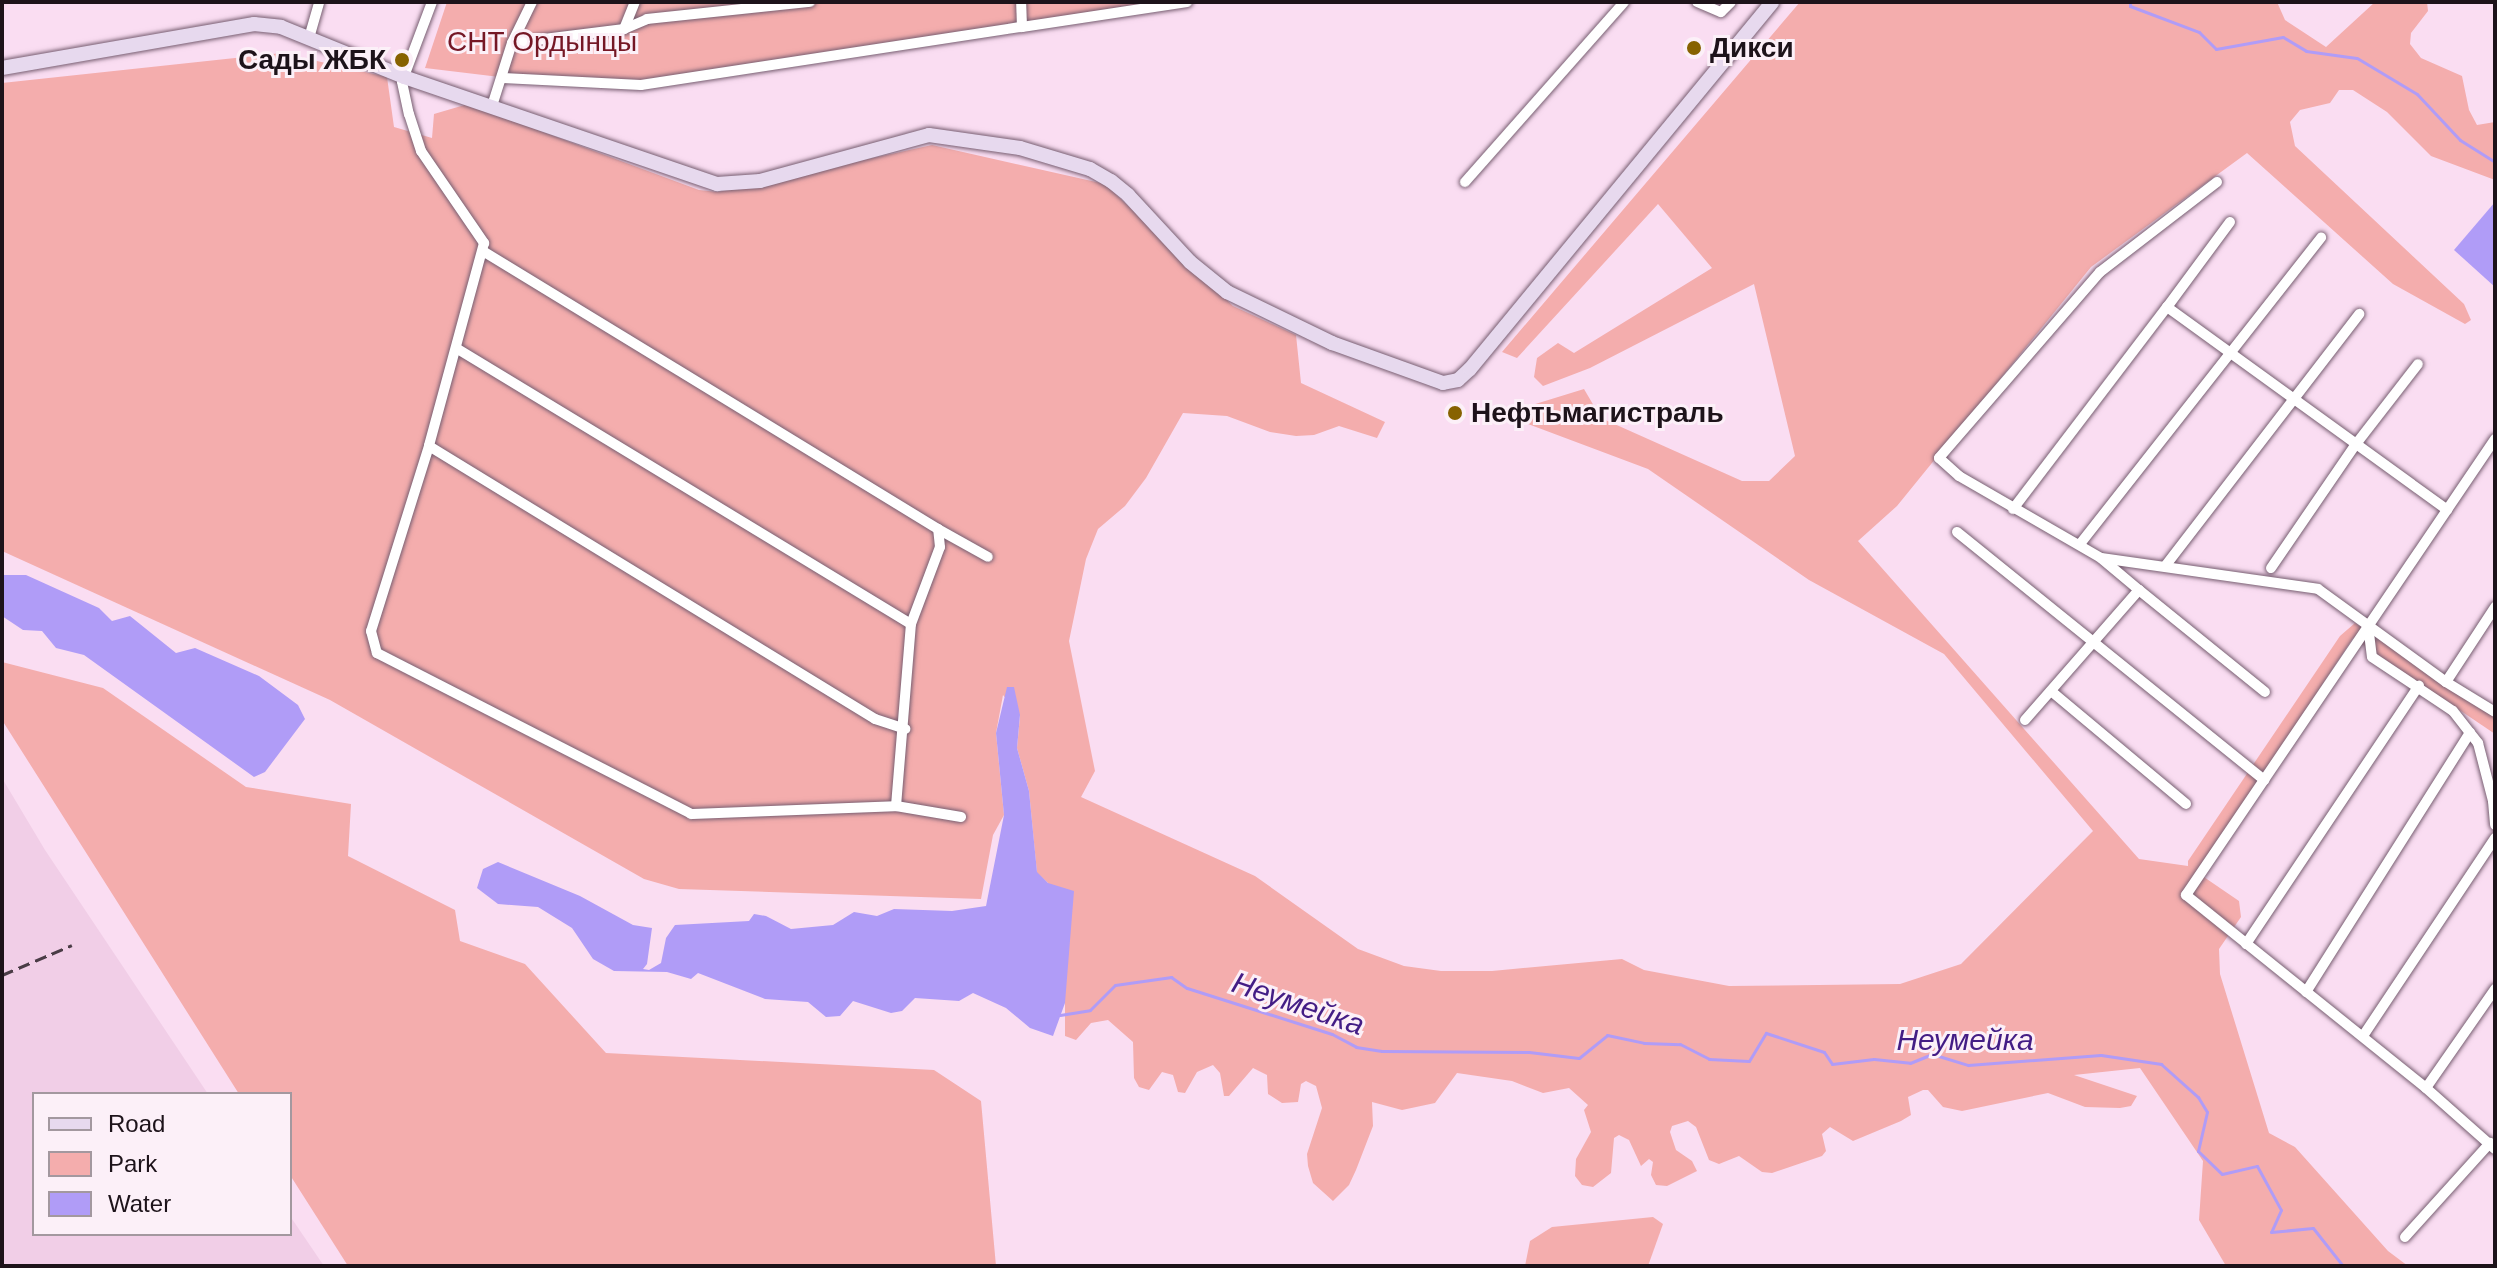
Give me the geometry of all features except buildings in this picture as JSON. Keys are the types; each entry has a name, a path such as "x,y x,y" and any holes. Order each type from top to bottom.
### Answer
{"street":[{"path":"309,38 319,2"},
{"path":"432,2 404,77 409,114 421,151 484,243 429,446 371,631 377,653 691,814 896,806 961,817"},
{"path":"492,106 512,43 532,2"},
{"path":"624,29 635,2"},
{"path":"512,43 624,29 647,19 735,5 810,2"},
{"path":"1021,2 1022,27"},
{"path":"503,78 641,85 1147,5 1187,2"},
{"path":"1465,182 1624,2"},
{"path":"1697,2 1721,12 1731,2"},
{"path":"2,68 254,24 281,27 404,77 717,184 760,181 929,135 964,137 1090,169 1128,195 1190,262 1227,292 1332,343 1443,383 1458,380 1470,369 1772,2"},
{"path":"2217,182 2100,272 1939,458 1959,476 2101,558 2265,692"},
{"path":"2013,509 2230,222"},
{"path":"2080,544 2321,238"},
{"path":"483,251 988,557"},
{"path":"2167,307 2447,510"},
{"path":"2166,565 2359,314"},
{"path":"456,348 911,624"},
{"path":"2271,568 2356,444 2418,364"},
{"path":"2405,1237 2492,1146 2363,1036 2186,895 2495,439"},
{"path":"429,446 875,719 905,729"},
{"path":"896,806 905,729 911,624 940,547 938,529"},
{"path":"1957,532 2093,646 2264,780"},
{"path":"2101,558 2318,589 2446,682 2495,712"},
{"path":"2025,720 2139,590"},
{"path":"2446,682 2495,607"},
{"path":"2368,625 2372,657 2453,711 2478,743 2493,801 2495,825"},
{"path":"2246,944 2419,686"},
{"path":"2051,691 2186,804"},
{"path":"2306,992 2470,733"},
{"path":"2363,1036 2495,838"},
{"path":"2426,1088 2495,989"}],"shaded area":[{"path":"2,778 45,850 207,1092 32,1092 32,1236 292,1236 292,1219 324,1266 2,1266"}],"green space":[{"name":"СНТ Ордынцы","path":"447,2 1152,2 663,80 550,83 425,68"},
{"path":"1800,2 2277,2 2285,20 2326,47 2375,2 2427,2 2428,11 2411,33 2410,44 2421,58 2462,76 2469,110 2477,125 2495,122 2495,180 2431,156 2387,112 2353,90 2339,90 2330,103 2300,110 2290,122 2295,146 2464,304 2471,320 2465,324 2393,284 2247,153 2091,267 1897,506 1858,541 2139,859 2188,866 2188,861 2340,636 2355,623 2495,712 2495,734 2353,638 2198,873 2239,901 2241,917 2219,949 2220,974 2269,1133 2295,1147 2388,1251 2408,1266 2226,1266 2199,1220 2203,1161 2140,1068 2074,1075 2137,1096 2131,1106 2120,1108 2085,1107 2048,1093 1962,1111 1943,1107 1928,1090 1923,1090 1908,1097 1911,1115 1901,1121 1853,1141 1830,1127 1822,1134 1826,1151 1822,1156 1772,1173 1762,1172 1739,1156 1719,1164 1709,1160 1696,1127 1688,1121 1672,1126 1670,1132 1676,1150 1692,1161 1697,1171 1667,1186 1656,1185 1651,1175 1653,1162 1649,1159 1641,1166 1629,1140 1619,1135 1614,1138 1611,1173 1593,1187 1582,1185 1575,1176 1576,1159 1591,1132 1584,1110 1588,1105 1569,1088 1543,1093 1512,1081 1457,1073 1435,1103 1402,1110 1372,1102 1373,1126 1356,1170 1349,1185 1333,1201 1313,1183 1308,1166 1307,1154 1322,1108 1316,1086 1306,1081 1301,1084 1298,1102 1282,1103 1268,1094 1267,1075 1253,1068 1229,1096 1224,1096 1220,1073 1213,1065 1197,1072 1185,1093 1178,1092 1173,1075 1162,1072 1149,1090 1139,1087 1134,1078 1133,1042 1108,1020 1091,1023 1076,1040 1065,1036 1065,1003 1048,883 1037,873 1029,791 1017,748 1020,716 1003,695 996,733 1004,815 993,835 981,899 679,889 644,879 330,700 2,551 2,83 282,53 387,77 394,127 432,138 434,114 468,104 699,190 718,192 932,145 1105,184 1233,306 1296,335 1301,383 1385,422 1377,438 1339,426 1314,435 1296,436 1270,432 1227,416 1183,413 1146,478 1125,506 1098,529 1086,559 1069,641 1095,771 1081,797 1255,876 1358,949 1404,966 1441,971 1492,971 1622,959 1644,970 1729,986 1900,984 1961,964 2093,831 1944,654 1809,580 1648,469 1528,424 1522,408 1584,389 1601,418 1742,481 1769,481 1795,456 1754,284 1590,368 1543,386 1534,377 1537,358 1558,343 1574,353 1712,268 1658,204 1517,358 1502,352"},
{"path":"2,662 103,688 246,787 351,804 348,856 455,910 460,941 525,964 606,1053 934,1070 981,1101 996,1266 348,1266 292,1178 292,1092 238,1092 2,720"},
{"path":"1653,1217 1663,1224 1648,1266 1525,1266 1530,1241 1552,1227"}],"water":[{"path":"2495,202 2495,287 2454,250"},
{"path":"2,575 26,575 99,608 112,621 130,616 176,653 195,648 259,676 298,705 305,719 265,772 254,777 84,655 56,648 42,631 23,630 2,616"},
{"path":"1007,687 1014,687 1020,715 1017,748 1029,791 1037,872 1048,883 1074,891 1065,1003 1053,1036 1030,1028 1006,1008 973,993 959,1001 915,998 902,1011 891,1013 853,1001 840,1016 826,1017 808,1002 765,999 698,973 691,979 667,972 614,971 593,959 572,928 538,907 498,904 477,888 483,869 498,862 580,896 633,925 652,928 647,964 643,969 649,970 661,963 666,938 675,925 749,921 754,914 766,916 791,929 833,925 854,912 877,916 894,909 952,911 986,906 1004,815 996,733"}],"waterway":[{"path":"2130,2 2130,6 2199,32 2216,49 2283,37 2306,51 2357,58 2417,94 2460,140 2495,162"},
{"name":"Неумейка","path":"1060,1015 1090,1010 1115,985 1171,977 1187,988 1332,1034 1356,1047 1382,1051 1529,1052 1579,1058 1607,1035 1644,1043 1680,1044 1709,1059 1749,1061 1766,1033 1824,1052 1832,1064 1874,1059 1910,1063 1932,1054 1968,1065 2101,1055 2161,1064 2198,1097 2207,1112 2198,1151 2222,1174 2257,1166 2281,1210 2271,1232 2313,1228 2343,1266"}],"railway":[{"path":"2,975 72,945"}],"place":[{"name":"Дикси","path":"1694,48"},
{"name":"Сады ЖБК","path":"402,60"},
{"name":"Нефтьмагистраль","path":"1455,413"}]}
